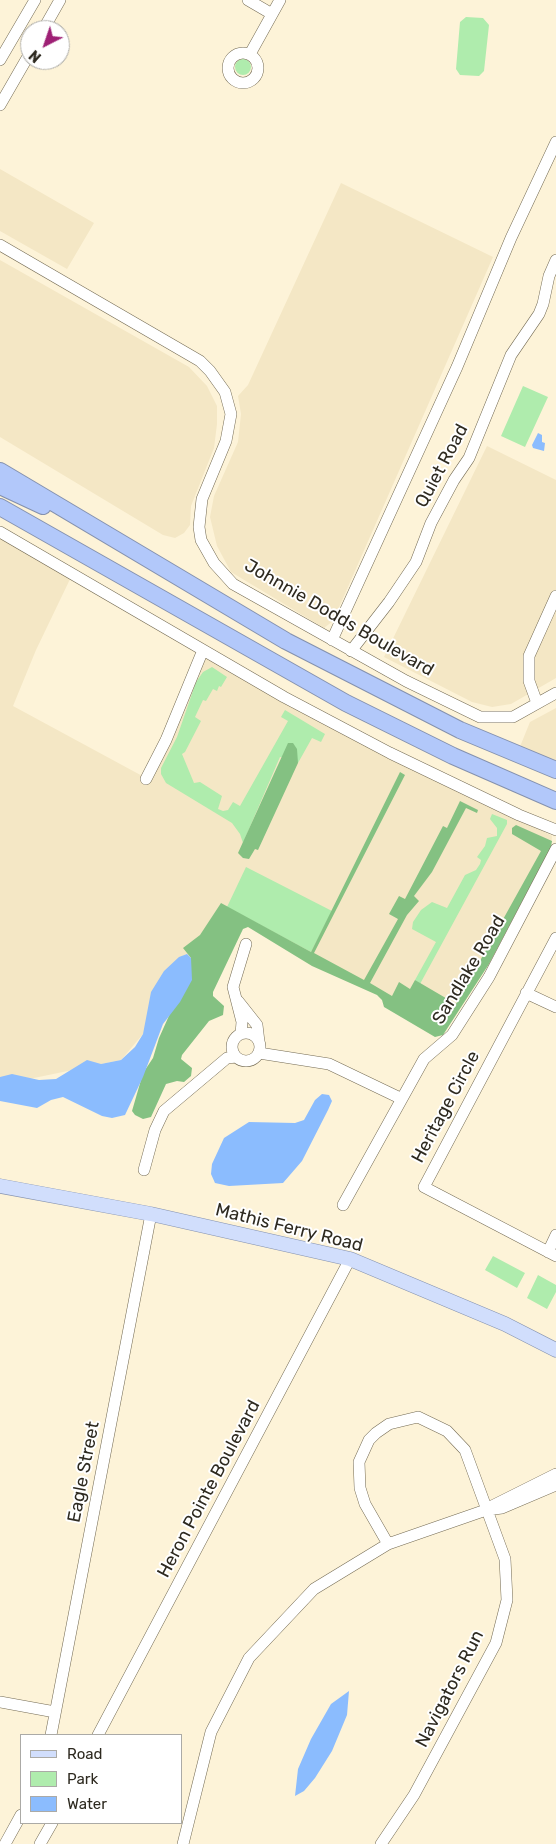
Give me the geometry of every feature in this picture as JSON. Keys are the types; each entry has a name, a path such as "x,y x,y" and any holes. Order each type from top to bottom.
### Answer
{"highway":[{"path":"0,471 286,642 460,730 556,770"},
{"path":"0,486 107,534"},
{"path":"0,507 346,704 454,756 556,801"}],"main road":[{"name":"Mathis Ferry Road","path":"0,1186 151,1214 350,1259 505,1324 556,1350"}],"street":[{"path":"0,60 36,0 57,5 49,20"},
{"path":"248,0 272,14"},
{"path":"250,54 280,0"},
{"path":"0,105 20,70"},
{"path":"332,640 457,367 511,238 556,142"},
{"name":"Johnnie Dodds Boulevard","path":"0,246 200,360 225,392 231,414 226,441 202,499 199,527 201,540 214,563 233,584 351,651 480,717 513,717 556,693"},
{"name":"Quiet Road","path":"351,651 389,602 416,562 431,523 454,480 470,458 511,355 539,314 549,276 556,260"},
{"path":"0,532 204,650 390,753 519,815 556,830"},
{"path":"537,703 530,681 529,656 556,596"},
{"path":"146,779 166,740 204,650"},
{"name":"Sandlake Road","path":"343,1205 400,1098 424,1059 452,1035 473,1002 508,942 556,849"},
{"name":"Heritage Circle","path":"552,1254 424,1187 556,938"},
{"path":"236,1057 233,1052 233,1042 241,1034 242,1022 233,987 246,944"},
{"path":"526,993 556,1007"},
{"path":"144,1170 155,1130 164,1111 227,1058 236,1057 246,1061 251,1060 259,1048 257,1025 234,996"},
{"path":"241,1034 252,1034 259,1048"},
{"path":"259,1048 329,1064 400,1098"},
{"name":"Eagle Street","path":"51,1734 151,1214"},
{"path":"552,1254 556,1235"},
{"name":"Heron Pointe Boulevard","path":"99,1734 350,1259"},
{"path":"388,1544 365,1504 358,1474 359,1462 369,1440 383,1428 398,1420 418,1417 439,1426 456,1439 465,1450 486,1510"},
{"path":"486,1510 498,1501 556,1474"},
{"path":"183,1844 211,1732 249,1658 314,1589 388,1544 486,1510 502,1508 556,1485"},
{"name":"Navigators Run","path":"381,1844 414,1795 496,1643 507,1600 505,1559 486,1510"},
{"path":"0,1702 55,1712"},
{"path":"6,1844 20,1817"},
{"path":"40,1844 51,1824"}],"shaded area":[{"path":"0,169 94,223 67,269 0,231"},
{"path":"341,183 493,257 333,621 324,628 231,572 217,546 210,517 214,496 238,442 241,414 238,396 248,385"},
{"path":"0,260 189,367 207,386 217,406 214,448 191,506 190,525 184,533 175,538 163,535 0,437"},
{"path":"487,446 556,480 556,678 511,704 492,707 472,702 384,657"},
{"path":"0,532 72,575 36,650 13,706 146,778 203,650 552,836 551,847 489,964 441,1028 227,907 143,1034 121,1060 0,1085"},
{"path":"556,708 556,765 519,749 530,722"}],"green space":[{"path":"466,17 483,18 489,25 484,71 479,76 460,75 456,69 460,22"},
{"path":"240,59 246,59 251,64 249,73 240,75 235,70 235,64"},
{"path":"523,386 548,397 525,447 501,436"},
{"path":"212,667 227,677 217,691 213,689 206,701 203,700 195,717 201,721 185,752 182,754 194,783 200,782 222,796 218,809 228,810 233,802 240,806 288,721 281,717 285,710 325,734 321,742 312,738 298,763 296,759 280,757 243,843 240,834 232,823 166,783 161,774 161,768 177,737 196,682 203,672"},
{"path":"288,743 293,743 297,749 298,763 258,850 255,849 249,859 243,858 238,853"},
{"path":"400,772 405,775 314,953 364,980 398,919 389,914 399,896 405,899 443,826 447,828 460,801 478,810 477,813 466,808 432,872 414,896 419,901 407,915 370,983 392,996 399,982 410,989 415,980 456,1004 541,851 512,834 512,828 516,825 552,841 551,847 489,964 443,1035 435,1037 384,1007 382,1000 377,995 312,966 248,927 243,929 213,992 213,996 224,1006 223,1015 209,1021 182,1055 181,1059 192,1068 191,1076 184,1082 177,1081 166,1084 151,1117 143,1119 135,1115 132,1111 143,1073 153,1058 159,1038 190,969 191,958 183,948 200,935 221,903 311,952"},
{"path":"492,814 507,820 507,824 420,984 415,980 436,942 412,929 413,922 421,910 432,902 447,908 465,875 476,870 481,860 477,857 485,846 487,838 497,836 497,828 490,819"},
{"path":"246,867 332,911 311,952 227,907"},
{"path":"493,1256 525,1273 517,1288 485,1270"},
{"path":"538,1275 556,1285 556,1292 547,1309 527,1298"}],"water":[{"path":"538,433 542,435 542,442 545,443 544,451 533,448 532,445"},
{"path":"187,954 191,958 192,980 180,1002 163,1024 143,1077 125,1115 112,1118 102,1116 63,1097 51,1100 37,1108 0,1101 0,1077 12,1074 39,1080 56,1079 87,1060 101,1064 121,1060 135,1047 143,1034 151,992 164,971 179,957"},
{"path":"322,1094 329,1095 332,1101 302,1161 283,1183 229,1186 215,1183 211,1174 212,1164 224,1138 249,1122 295,1123 304,1120 315,1100"},
{"path":"349,1691 347,1715 332,1751 315,1778 304,1791 295,1796 298,1769 311,1739 331,1704"}]}
